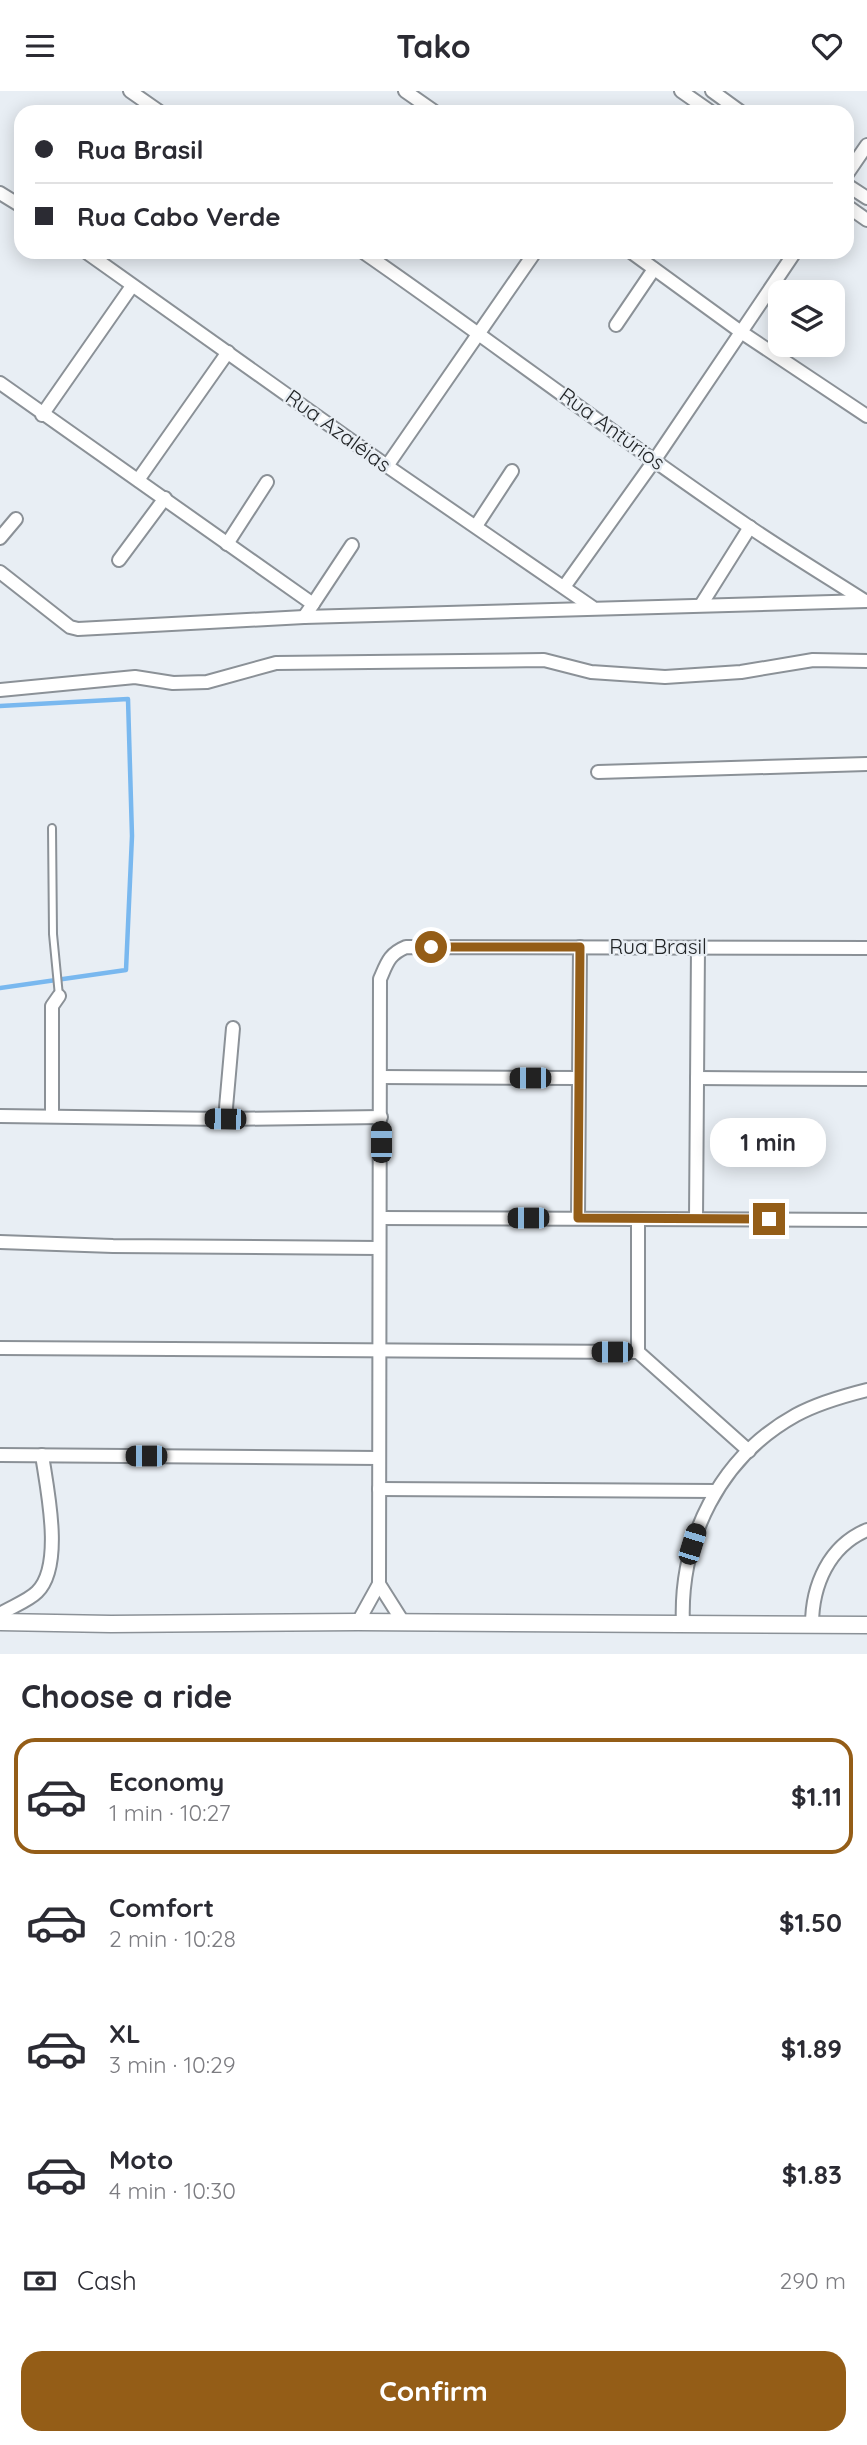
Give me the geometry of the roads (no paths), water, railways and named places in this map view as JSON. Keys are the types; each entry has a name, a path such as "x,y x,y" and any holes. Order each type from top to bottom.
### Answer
{"street":[{"path":"130,91 150,105"},
{"path":"405,91 425,105"},
{"path":"681,91 701,105"},
{"path":"712,91 731,105"},
{"path":"854,164 867,145"},
{"name":"Rua Azaléias","path":"95,259 387,466 592,607"},
{"name":"Rua Antúrios","path":"373,259 479,332 654,461 750,527 866,601"},
{"path":"387,466 530,259"},
{"path":"640,259 741,332 867,416"},
{"path":"564,587 654,461 790,259"},
{"path":"616,325 654,269"},
{"path":"42,415 132,286"},
{"path":"138,480 228,352"},
{"path":"0,383 313,604"},
{"path":"476,526 512,471"},
{"path":"227,544 267,482"},
{"path":"119,560 165,498"},
{"path":"0,538 16,519"},
{"path":"701,605 750,527"},
{"path":"304,617 352,545"},
{"path":"0,572 70,627 78,629 304,617 866,601"},
{"path":"0,690 135,677 173,683 207,682 276,663 544,660 591,672 666,677 741,672 813,660 867,661"},
{"path":"598,772 867,764"},
{"name":"Rua Brasil","path":"380,1077 380,979 387,962 395,952 407,947 867,948"},
{"path":"578,1218 580,947"},
{"path":"696,1219 698,947"},
{"path":"52,1116 52,1006 59,992"},
{"path":"225,1119 233,1028"},
{"path":"358,1622 379,1584 380,1077 579,1078"},
{"path":"697,1078 867,1079"},
{"path":"0,1116 225,1119 381,1117"},
{"path":"380,1218 867,1220"},
{"path":"638,1219 638,1352"},
{"path":"0,1242 113,1246 379,1248"},
{"path":"0,1348 638,1352 749,1451"},
{"path":"683,1625 682,1600 687,1562 698,1526 715,1491 765,1436 797,1415 831,1399 867,1390"},
{"path":"0,1455 379,1458"},
{"path":"0,1614 38,1592 47,1575 54,1540 42,1455"},
{"path":"379,1489 715,1491"},
{"path":"812,1625 814,1596 826,1566 848,1541 867,1530"},
{"path":"379,1584 402,1622"},
{"path":"0,1622 867,1625"}],"lane":[{"path":"52,828 53,934 59,992"}],"waterway":[{"path":"0,706 128,699 132,836 126,970 0,988"}]}
